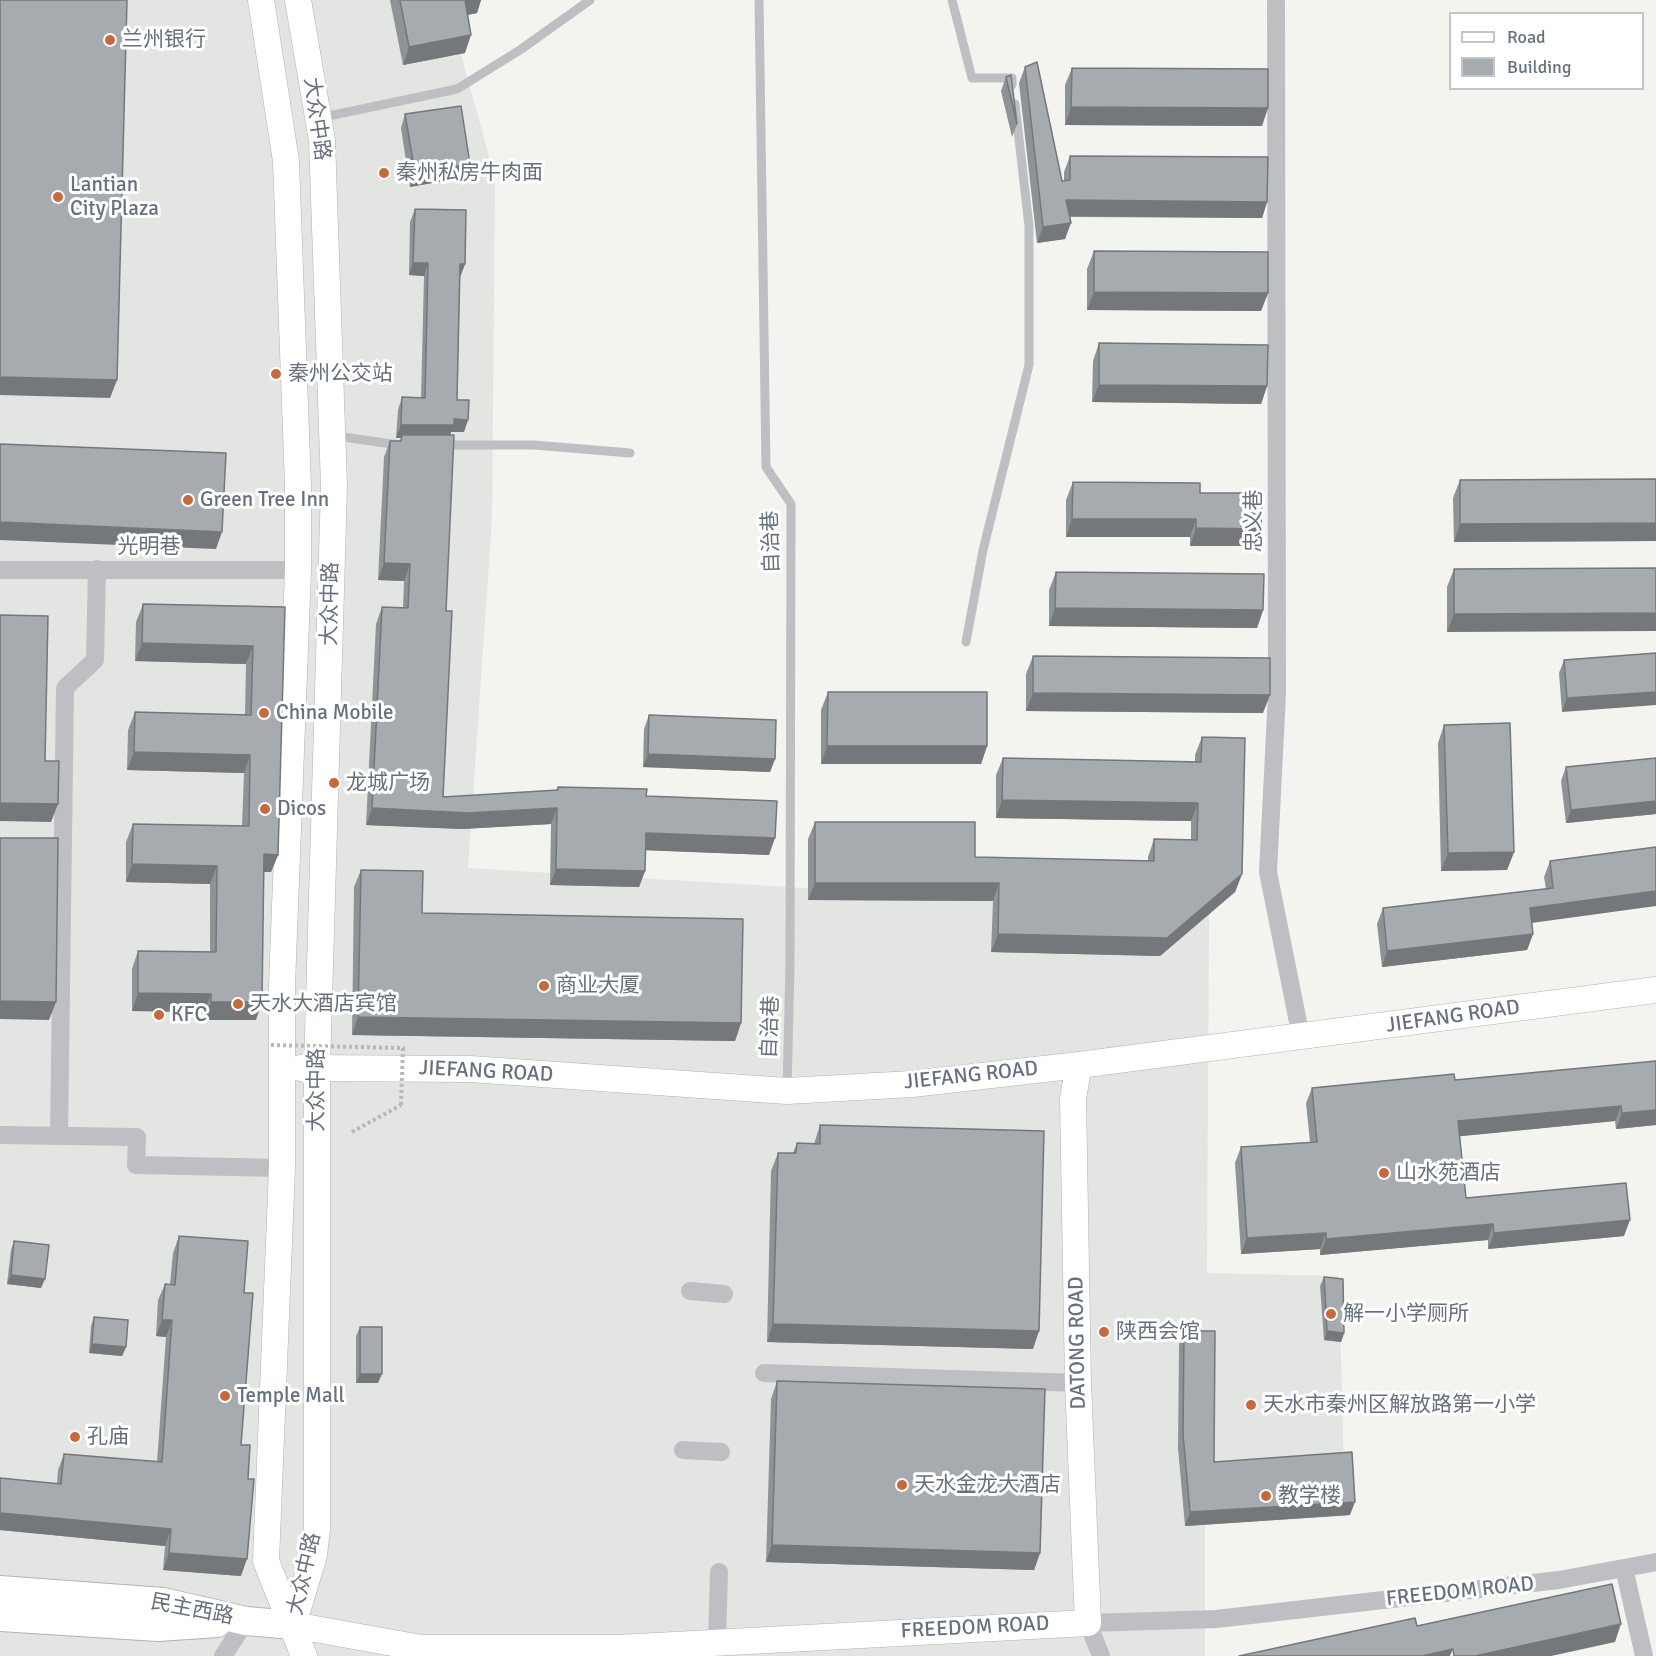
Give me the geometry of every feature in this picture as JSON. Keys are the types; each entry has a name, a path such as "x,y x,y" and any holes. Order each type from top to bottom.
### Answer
{"main road":[{"name":"大众中路","path":"261,0 286,161 298,486 298,570 276,1056 282,1168 265,1525 266,1561 293,1626"},
{"name":"大众中路","path":"293,1626 314,1555 317,1528 317,1068 331,630 333,436 322,140 297,0"},
{"name":"JIEFANG ROAD","path":"276,1056 317,1068 470,1069 787,1091 912,1084 1079,1065 1656,990"},
{"name":"DATONG ROAD","path":"1079,1065 1073,1098 1078,1383 1088,1623"},
{"name":"民主西路","path":"0,1590 163,1602 246,1621"},
{"name":"民主西路","path":"0,1617 158,1627 246,1621"},
{"path":"246,1621 293,1626 304,1656"},
{"name":"FREEDOM ROAD","path":"293,1626 422,1648 637,1651 717,1642 1088,1623"}],"street":[{"name":"忠义巷","path":"1276,0 1277,694 1268,872 1301,1037"},
{"path":"59,1136 64,688 95,660 97,569"},
{"name":"光明巷","path":"0,570 298,570"},
{"path":"0,1135 136,1137 136,1165 282,1168"},
{"path":"690,1291 724,1294"},
{"path":"764,1373 1078,1383"},
{"path":"683,1450 721,1452"},
{"name":"FREEDOM ROAD","path":"1088,1623 1216,1619 1559,1580 1656,1562"},
{"path":"1624,1568 1644,1656"},
{"path":"717,1642 719,1572"},
{"path":"223,1656 246,1621"},
{"path":"1088,1623 1101,1656"}],"lane":[{"path":"318,118 364,111 457,89 520,50 590,0"},
{"name":"自治巷","path":"759,0 766,467 791,504 790,964 787,1091"},
{"path":"952,0 972,78 1011,78 1029,226 1029,365 983,550 966,642"},
{"path":"333,436 388,445 411,445"},
{"path":"433,445 534,445 630,453"}],"path":[{"path":"276,1056 403,1048 401,1105 352,1132"}],"shaded area":[{"path":"0,0 446,0 495,178 492,519 468,868 1209,912 1207,1273 1339,1276 1345,1516 1205,1525 1205,1656 0,1656"}],"building":[{"name":"Lantian City Plaza","path":"0,0 127,0 117,380 0,377"},
{"path":"400,0 465,0 471,35 409,47"},
{"path":"1037,62 1062,181 1070,180 1070,156 1268,157 1267,202 1066,200 1071,223 1043,227 1025,67"},
{"path":"1072,68 1268,69 1268,108 1071,107"},
{"path":"1011,75 1017,124 1006,77"},
{"path":"461,106 470,164 415,173 405,114"},
{"path":"415,209 466,210 465,264 460,264 457,400 469,400 468,420 454,419 454,425 401,425 402,397 425,398 428,263 413,263"},
{"path":"1094,251 1268,252 1268,293 1094,292"},
{"path":"1099,343 1268,345 1267,386 1099,385"},
{"path":"402,435 454,435 446,611 452,611 443,797 558,790 558,787 647,789 646,796 777,801 775,838 646,833 645,871 556,869 557,808 468,813 372,808 382,607 408,608 410,564 384,563 390,441 401,441"},
{"path":"0,444 226,453 222,532 0,522"},
{"path":"1656,479 1656,523 1460,524 1460,480"},
{"path":"1073,482 1200,483 1200,493 1262,493 1261,529 1196,528 1196,519 1072,519"},
{"path":"1656,568 1656,613 1454,614 1454,569"},
{"path":"1056,572 1264,574 1263,610 1055,608"},
{"path":"143,604 285,607 278,855 264,854 262,1002 211,1002 211,994 138,993 138,951 216,952 217,866 132,864 133,824 249,826 250,755 134,752 135,712 251,715 253,646 142,643"},
{"path":"0,615 48,616 45,761 59,761 58,804 0,803"},
{"path":"1656,653 1656,692 1567,698 1564,660"},
{"path":"1033,656 1270,658 1270,695 1033,693"},
{"path":"828,692 987,692 987,746 827,746"},
{"path":"649,715 776,720 775,759 648,754"},
{"path":"1510,723 1514,852 1448,853 1444,725"},
{"path":"1202,737 1245,738 1242,874 1167,938 998,934 999,883 815,883 815,822 975,822 975,857 1154,861 1154,839 1197,840 1198,803 1002,800 1003,758 1201,762"},
{"path":"1656,758 1656,801 1571,810 1566,767"},
{"path":"0,838 58,838 56,1002 0,1001"},
{"path":"1656,847 1656,891 1530,908 1533,934 1387,951 1383,908 1553,888 1550,861"},
{"name":"商业大厦","path":"361,870 423,871 422,913 743,919 741,1023 358,1017"},
{"path":"1656,1061 1656,1110 1622,1113 1621,1106 1458,1121 1466,1198 1626,1183 1630,1220 1494,1233 1493,1224 1326,1239 1326,1233 1247,1238 1241,1147 1317,1142 1312,1088 1454,1074 1455,1080"},
{"path":"820,1125 1044,1131 1039,1331 773,1324 778,1153 796,1153 797,1143 820,1144"},
{"path":"179,1236 248,1241 244,1293 253,1293 241,1445 250,1445 248,1479 254,1479 247,1559 169,1553 171,1529 0,1513 0,1478 61,1484 64,1454 162,1462 172,1320 162,1320 165,1284 175,1285"},
{"path":"14,1241 49,1245 45,1279 11,1275"},
{"name":"解一小学厕所","path":"1324,1277 1343,1279 1344,1333 1327,1331"},
{"path":"94,1317 128,1320 126,1347 92,1344"},
{"path":"360,1327 382,1327 382,1374 360,1374"},
{"path":"1184,1331 1215,1331 1214,1462 1352,1452 1355,1502 1190,1512 1183,1434"},
{"name":"天水金龙大酒店","path":"777,1381 1045,1389 1040,1553 772,1545"},
{"path":"1612,1584 1621,1624 1475,1656 1454,1656 1453,1649 1422,1656 1239,1656 1415,1618 1417,1626"}],"place":[{"name":"兰州银行","path":"110,40"},
{"name":"秦州私房牛肉面","path":"384,173"},
{"name":"Lantian City Plaza","path":"58,197"},
{"name":"秦州公交站","path":"276,374"},
{"name":"Green Tree Inn","path":"188,500"},
{"name":"China Mobile","path":"264,713"},
{"name":"龙城广场","path":"334,783"},
{"name":"Dicos","path":"265,809"},
{"name":"商业大厦","path":"544,986"},
{"name":"天水大酒店宾馆","path":"238,1004"},
{"name":"KFC","path":"159,1015"},
{"name":"山水苑酒店","path":"1384,1173"},
{"name":"解一小学厕所","path":"1331,1314"},
{"name":"陕西会馆","path":"1104,1332"},
{"name":"Temple Mall","path":"225,1396"},
{"name":"天水市秦州区解放路第一小学","path":"1251,1405"},
{"name":"孔庙","path":"75,1437"},
{"name":"天水金龙大酒店","path":"902,1485"},
{"name":"教学楼","path":"1266,1496"}]}
